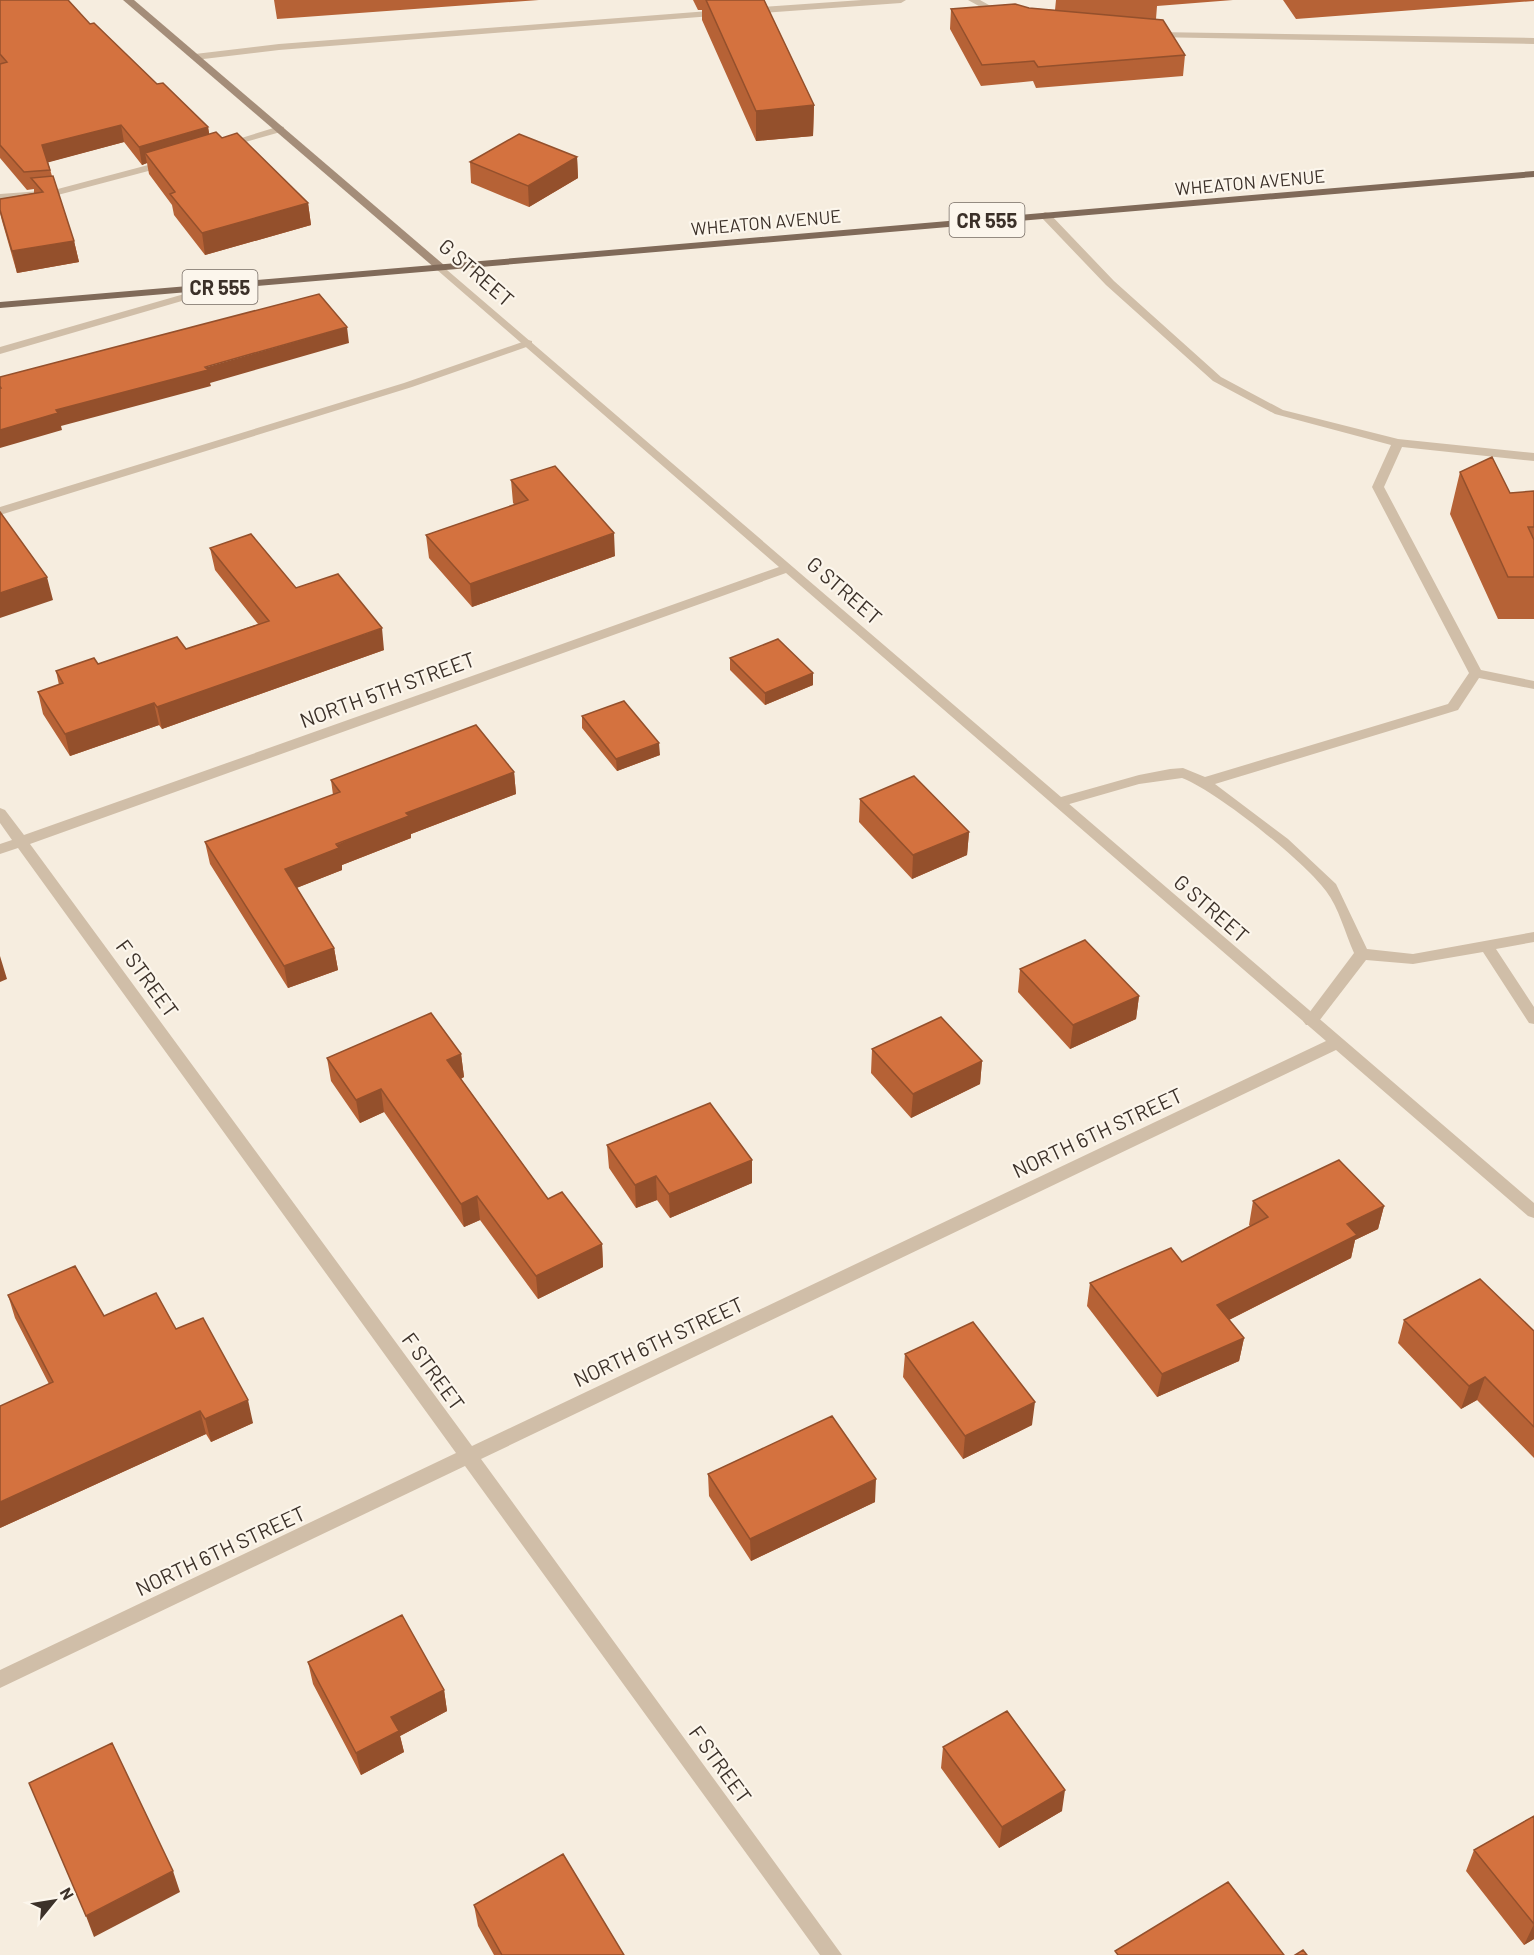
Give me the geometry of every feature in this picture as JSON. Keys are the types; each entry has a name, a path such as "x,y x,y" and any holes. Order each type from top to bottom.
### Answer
{"main road":[{"name":"G STREET","path":"128,0 440,267"},
{"name":"WHEATON AVENUE","path":"0,305 1534,174"}],"street":[{"path":"195,57 393,38 901,0"},
{"path":"973,0 993,12 1011,17"},
{"path":"1139,34 1534,41"},
{"path":"212,149 280,129"},
{"path":"0,197 54,193 178,159"},
{"path":"1045,215 1110,283 1217,379 1279,412 1398,443 1534,457"},
{"name":"G STREET","path":"440,267 1534,1212"},
{"path":"0,351 219,287"},
{"path":"0,511 397,389 528,343"},
{"path":"1398,443 1378,487 1476,673"},
{"name":"NORTH 5TH STREET","path":"0,849 788,568"},
{"path":"1476,673 1534,685"},
{"path":"1202,783 1453,707 1476,673"},
{"path":"1059,802 1165,774 1186,773 1283,841 1331,888 1362,954"},
{"name":"F STREET","path":"0,813 832,1955"},
{"path":"1362,954 1413,959 1534,937"},
{"path":"1486,945 1534,1019"},
{"path":"1311,1021 1362,954"},
{"name":"NORTH 6TH STREET","path":"0,1679 1336,1043"}],"building":[{"path":"0,0 68,0 90,24 94,23 157,84 163,83 208,127 139,147 121,125 42,145 50,170 24,172 0,145 0,64 7,62 0,54"},
{"path":"706,0 764,0 814,105 756,111"},
{"path":"1015,4 1029,8 1163,20 1185,55 1038,67 1034,61 982,65 951,9"},
{"path":"216,132 222,138 237,133 308,203 202,233 170,194 175,192 145,153"},
{"path":"519,134 577,157 528,186 470,162"},
{"path":"53,176 74,241 12,251 0,210 0,199 43,192 31,178"},
{"path":"319,294 347,327 205,367 208,370 56,410 58,413 0,430 0,377"},
{"path":"1492,457 1510,493 1534,491 1534,527 1528,527 1534,540 1534,577 1508,577 1460,472"},
{"path":"555,466 614,533 470,584 426,535 528,500 511,480"},
{"path":"0,512 47,577 0,593"},
{"path":"251,534 296,588 338,574 382,628 157,707 154,703 65,734 38,692 63,683 56,671 94,658 98,664 177,637 186,649 269,621 210,548"},
{"path":"778,639 813,673 765,693 730,658"},
{"path":"624,701 659,743 616,759 582,716"},
{"path":"476,725 514,772 406,813 409,816 336,844 339,848 285,869 334,948 284,966 205,842 340,792 331,780"},
{"path":"914,776 969,832 913,855 860,799"},
{"path":"1085,940 1139,996 1073,1025 1020,969"},
{"path":"431,1013 461,1054 447,1060 548,1199 562,1192 602,1244 536,1276 477,1196 461,1204 381,1089 356,1100 327,1058"},
{"path":"941,1017 982,1061 913,1094 872,1049"},
{"path":"710,1103 752,1160 669,1194 656,1176 635,1185 607,1145"},
{"path":"1339,1160 1384,1206 1347,1224 1357,1235 1217,1305 1244,1338 1162,1374 1090,1283 1171,1248 1182,1262 1268,1217 1253,1201"},
{"path":"75,1266 104,1316 156,1293 176,1329 203,1318 248,1400 205,1419 200,1411 0,1502 0,1406 53,1382 8,1295"},
{"path":"1480,1279 1534,1331 1534,1427 1485,1377 1469,1386 1404,1320"},
{"path":"973,1322 1035,1402 965,1436 905,1354"},
{"path":"832,1416 876,1479 750,1539 708,1474"},
{"path":"402,1615 444,1690 391,1717 399,1731 356,1753 308,1662"},
{"path":"1007,1711 1065,1790 1002,1827 943,1747"},
{"path":"112,1743 173,1871 86,1916 29,1783"},
{"path":"1534,1816 1534,1924 1474,1850"},
{"path":"563,1854 624,1955 502,1955 474,1905"},
{"path":"1228,1882 1284,1955 1118,1955 1115,1951"},
{"path":"1303,1950 1307,1955 1295,1955"}]}
